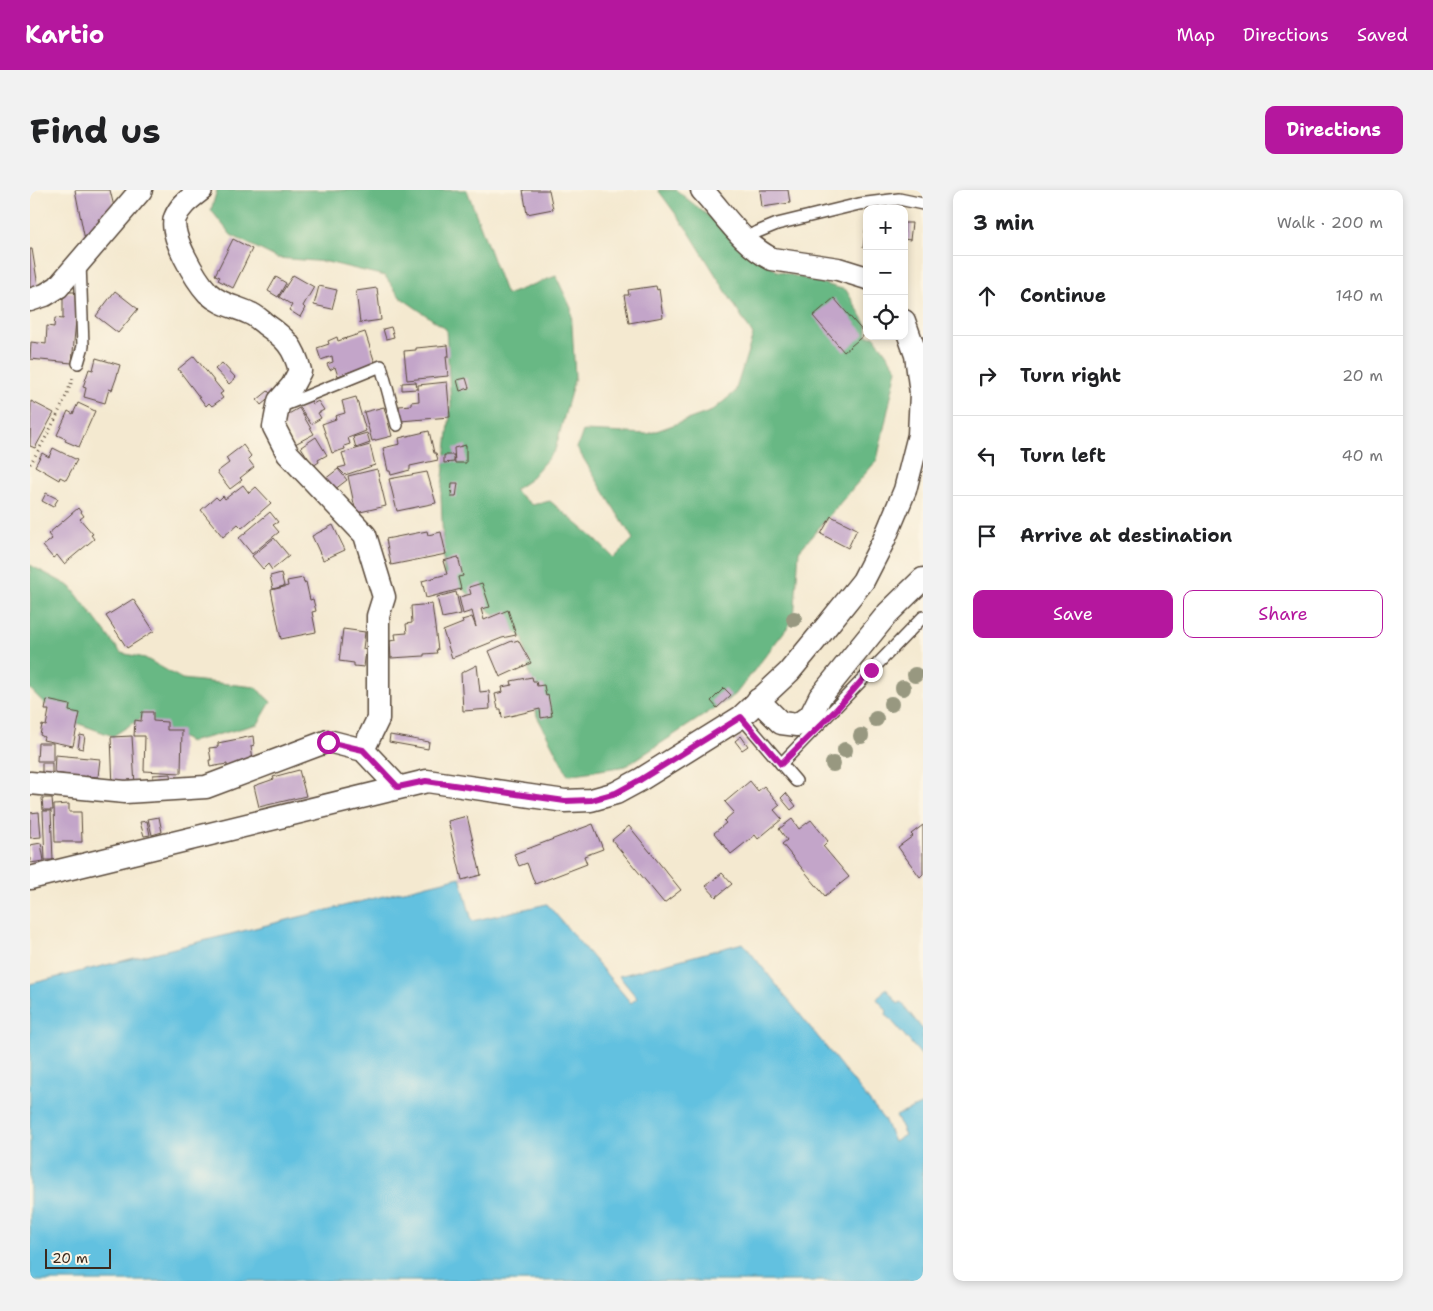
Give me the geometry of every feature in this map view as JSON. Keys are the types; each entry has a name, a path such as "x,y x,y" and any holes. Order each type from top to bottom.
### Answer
{"street":[{"path":"30,300 45,295 58,287 141,190"},
{"path":"201,190 184,204 175,219 175,234 190,268 208,293 228,307 250,313 283,337 296,356 300,371 292,386 280,401 274,427 288,454 365,536 384,597 378,616 378,719 363,750"},
{"path":"702,190 743,238 756,250 772,259 838,269 863,277"},
{"path":"30,878 426,781 565,801 591,800 616,793 640,780 741,717 790,672 863,581 884,540 905,490 919,435 922,394 916,355 908,332"},
{"path":"758,700 780,723 796,725 810,715 820,696 882,621 923,579"},
{"path":"30,783 125,792 206,786 328,742 363,750 398,787"}],"lane":[{"path":"743,238 777,224 859,204 899,200 923,204"},
{"path":"78,363 83,346 80,261"},
{"path":"278,408 381,366 397,425"},
{"path":"781,764 923,617"},
{"path":"741,717 796,781"}],"path":[{"path":"30,464 42,446 66,397 78,363"}],"green space":[{"path":"217,190 467,190 506,295 556,276 571,308 575,377 555,450 529,480 514,490 532,505 550,501 614,558 633,539 577,448 583,431 648,434 712,411 735,392 753,335 689,232 658,190 676,190 777,271 846,290 863,318 863,340 877,340 897,369 877,460 799,551 794,619 735,695 626,766 568,775 537,716 523,638 444,574 441,495 451,406 446,329 400,297 385,276 327,262 277,258 231,235 211,210"},
{"path":"30,565 71,587 121,653 145,658 182,679 255,687 271,702 258,724 190,742 143,717 113,736 57,716 30,689"}],"water":[{"path":"460,877 472,921 547,904 631,1003 637,998 619,976 743,943 885,1121 894,1142 905,1135 896,1116 923,1104 923,1281 30,1281 30,984"},
{"path":"886,988 898,1004 901,1002 923,1030 923,1057 886,1014 887,1011 877,999"}],"building":[{"path":"75,190 110,190 115,211 104,214 105,217 98,219 101,228 86,245"},
{"path":"523,190 549,190 553,209 527,214"},
{"path":"760,190 788,190 790,203 762,207"},
{"path":"908,223 912,223 910,240 908,240"},
{"path":"233,239 252,249 233,288 218,280 220,277 215,275"},
{"path":"30,249 32,249 38,286 30,288"},
{"path":"293,275 314,287 303,306 305,308 300,317 289,310 292,305 279,297"},
{"path":"276,277 286,283 278,297 268,291"},
{"path":"319,286 337,290 332,309 314,305"},
{"path":"656,286 657,290 659,289 663,317 629,323 624,295 629,295 628,290"},
{"path":"377,288 381,320 360,323 356,291"},
{"path":"115,291 138,309 118,333 96,316"},
{"path":"63,292 75,292 76,320 72,363 30,359 31,342 46,344 47,326 54,327 55,318 63,319"},
{"path":"834,298 863,332 863,336 844,352 813,316"},
{"path":"391,327 394,337 386,339 383,329"},
{"path":"365,332 375,363 338,376 335,367 330,370 327,364 333,362 332,356 321,360 317,348 329,344 328,341 337,337 338,341"},
{"path":"448,345 449,356 446,356 448,376 407,380 404,351"},
{"path":"194,356 223,392 220,394 223,398 212,406 209,403 206,406 178,369"},
{"path":"96,358 120,365 112,390 109,389 105,403 84,397 86,388 83,387 89,369 93,370"},
{"path":"222,363 236,378 229,384 215,369"},
{"path":"466,378 469,388 460,391 457,380"},
{"path":"416,382 417,389 402,390 402,383"},
{"path":"447,382 450,417 400,421 399,406 411,405 411,402 419,401 418,385"},
{"path":"268,391 272,396 261,405 257,400"},
{"path":"356,397 366,431 348,438 350,444 344,446 345,449 332,453 322,424 336,419 335,416 345,413 342,401"},
{"path":"310,399 313,404 318,401 324,410 318,413 321,418 311,424 299,406"},
{"path":"31,401 54,413 35,448 30,446"},
{"path":"78,403 95,411 79,447 57,435 68,411 73,414"},
{"path":"384,407 392,436 372,441 364,412"},
{"path":"299,408 314,434 295,444 280,419"},
{"path":"429,431 434,453 436,453 438,460 410,466 410,470 391,475 390,471 388,471 383,448 400,444 399,438"},
{"path":"367,433 370,443 356,448 353,437"},
{"path":"316,437 327,455 318,460 319,462 313,466 301,447"},
{"path":"243,445 251,456 248,459 254,467 230,489 217,472 229,463 226,458"},
{"path":"370,445 375,465 345,475 338,468 346,466 342,453"},
{"path":"466,445 466,463 455,463 454,448"},
{"path":"53,448 77,460 66,480 60,477 59,480 35,466 42,453 49,457"},
{"path":"444,455 454,455 454,462 444,463"},
{"path":"338,469 347,480 330,493 320,483"},
{"path":"377,469 386,506 356,513 348,476"},
{"path":"427,472 436,503 397,511 389,479"},
{"path":"452,483 458,483 456,497 451,497"},
{"path":"243,485 249,493 256,487 271,503 242,528 238,524 223,537 201,510 216,497 219,500 223,496 225,499"},
{"path":"46,493 58,499 53,507 42,501"},
{"path":"78,508 84,516 80,519 93,534 91,535 94,539 64,564 57,555 53,558 43,546 52,539 48,534"},
{"path":"270,512 278,522 273,525 279,532 252,554 239,538"},
{"path":"831,516 857,529 848,548 821,534"},
{"path":"333,525 345,550 323,560 312,536"},
{"path":"427,531 428,535 441,532 446,554 391,565 386,539"},
{"path":"274,538 289,556 272,570 268,564 263,569 252,556"},
{"path":"458,557 463,576 458,577 461,589 426,598 422,581 447,574 443,561"},
{"path":"281,573 284,586 273,589 270,576"},
{"path":"303,578 304,583 306,582 310,600 313,599 316,611 312,612 316,632 281,639 271,590 288,586 287,581"},
{"path":"482,583 490,607 481,609 484,620 508,610 516,635 502,638 452,658 443,631 463,623 462,620 472,617 476,627 472,611 463,614 459,597 471,594 469,587"},
{"path":"456,592 461,614 442,618 437,597"},
{"path":"133,599 154,631 127,648 106,616"},
{"path":"432,604 437,653 424,654 424,656 391,658 390,641 396,640 395,634 407,633 406,624 412,623 411,606"},
{"path":"343,629 365,632 363,649 366,650 364,667 354,666 354,663 339,661"},
{"path":"518,640 531,663 500,677 489,651"},
{"path":"477,665 480,692 489,691 490,709 463,711 461,673"},
{"path":"532,677 533,681 536,681 537,686 544,685 552,716 541,718 540,709 502,718 501,709 498,709 495,694 503,692 502,687 512,685 511,681"},
{"path":"724,688 731,695 717,708 711,701"},
{"path":"47,700 70,705 69,711 80,713 73,746 43,740 44,737 40,735 42,725 46,726 49,710 45,710"},
{"path":"142,712 153,712 153,721 167,722 167,730 182,730 181,773 144,771 145,736 134,736 135,720 141,721"},
{"path":"80,735 85,736 83,749 78,748"},
{"path":"390,735 429,742 428,749 389,742"},
{"path":"132,736 135,786 113,788 111,737"},
{"path":"253,736 254,745 251,746 253,761 227,769 227,764 210,767 209,748 218,747 218,743"},
{"path":"741,736 748,746 742,750 735,741"},
{"path":"38,743 53,743 53,761 37,761"},
{"path":"55,755 100,759 98,777 86,776 86,782 68,781 69,775 54,773"},
{"path":"42,763 52,763 52,775 42,775"},
{"path":"299,770 306,796 259,807 254,786 274,779 273,777"},
{"path":"171,774 172,784 153,785 153,775"},
{"path":"750,781 758,791 764,786 780,805 774,810 782,819 758,839 755,835 731,854 714,833 726,823 724,821 734,812 725,802"},
{"path":"786,793 796,806 791,810 781,798"},
{"path":"42,798 52,798 53,810 43,810"},
{"path":"69,804 69,812 81,812 82,842 55,842 54,805"},
{"path":"43,811 51,811 53,860 45,860"},
{"path":"39,812 41,837 30,838 30,813"},
{"path":"467,816 481,875 462,880 448,821"},
{"path":"159,817 162,832 152,835 148,819"},
{"path":"792,819 799,829 811,820 828,841 823,846 849,877 825,896 782,844 787,840 779,829"},
{"path":"147,821 150,835 144,836 140,822"},
{"path":"593,824 603,849 584,856 587,864 535,884 527,863 519,866 514,854"},
{"path":"923,825 923,874 920,877 898,847 913,836 911,834"},
{"path":"629,826 681,890 664,903 612,840"},
{"path":"41,843 44,861 30,863 30,845"},
{"path":"722,873 732,884 716,897 706,886"}],"route":[{"path":"328,742 363,750 398,787 426,781 565,801 591,800 616,793 640,780 741,717 781,764 836,710 871,670"}]}
